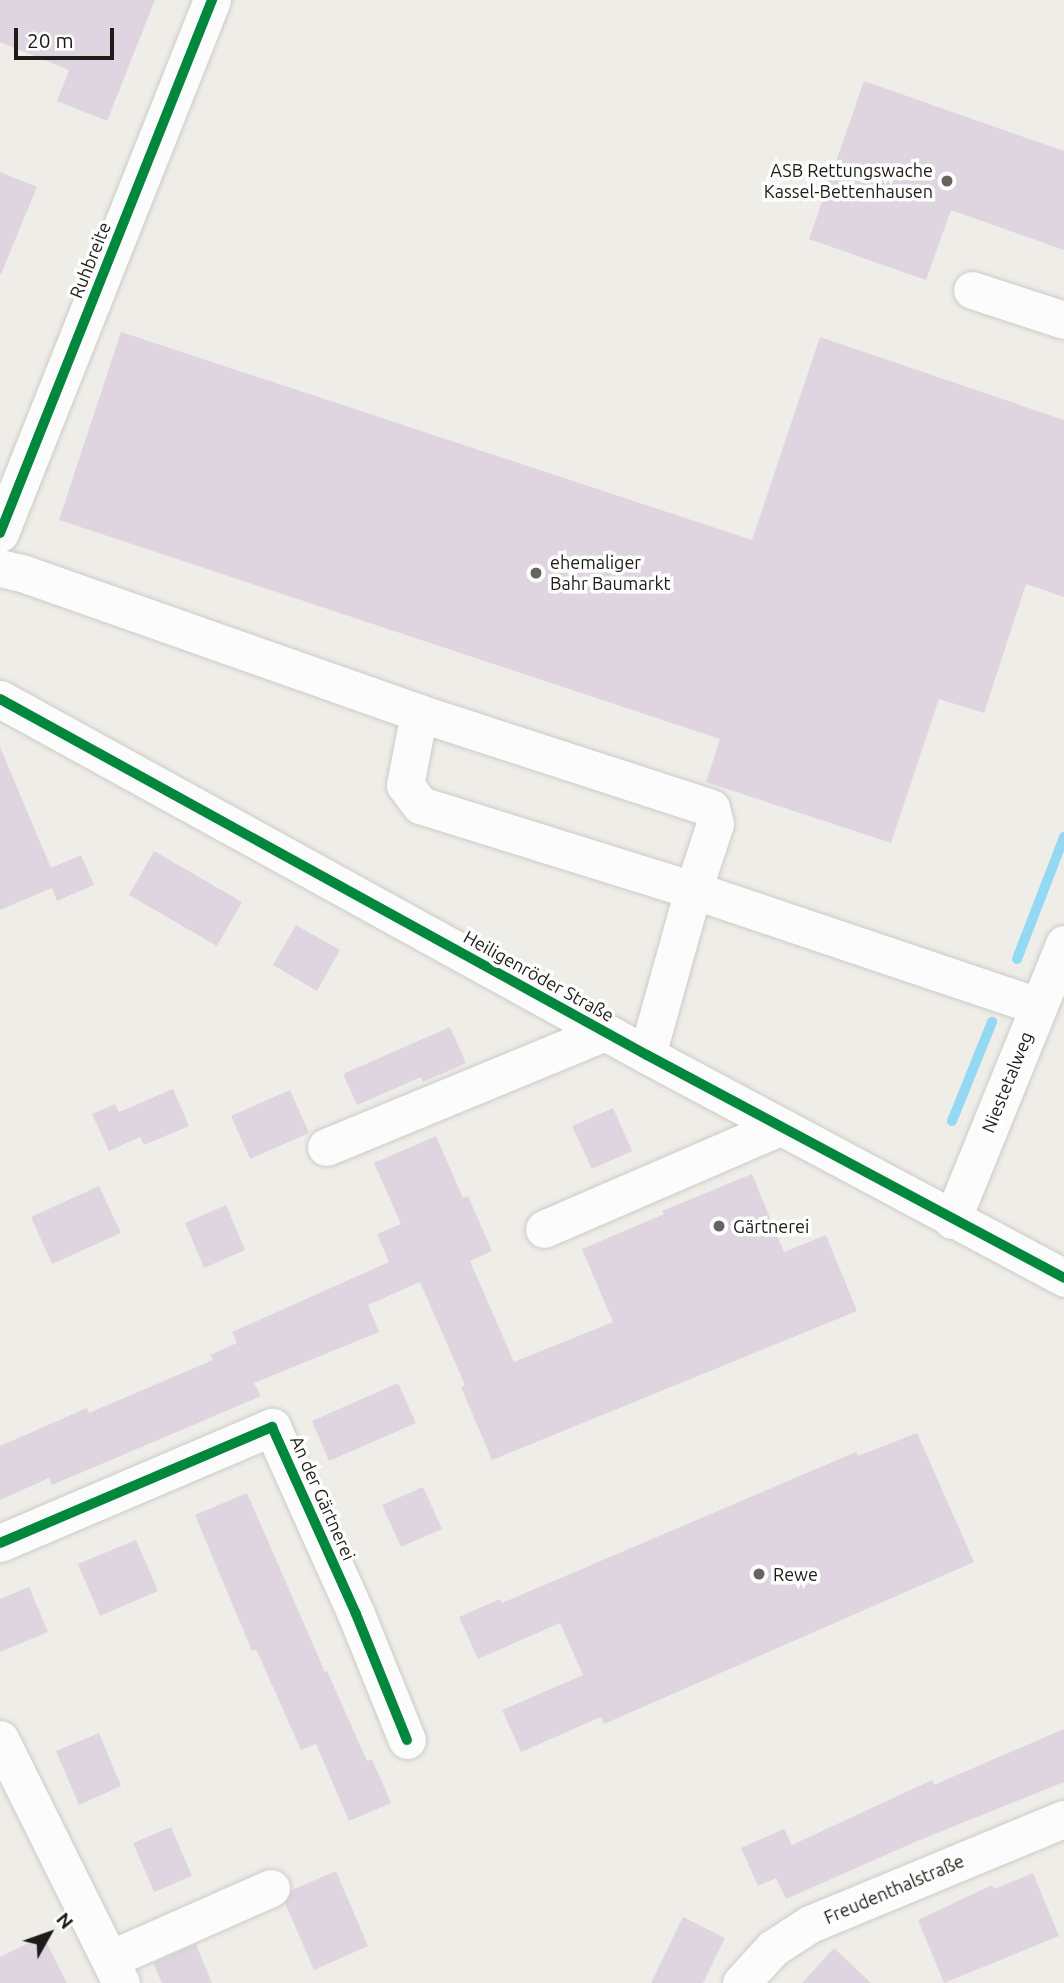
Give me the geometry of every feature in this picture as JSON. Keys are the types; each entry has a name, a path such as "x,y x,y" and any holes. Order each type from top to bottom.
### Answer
{"street":[{"name":"Ruhbreite","path":"0,533 212,0"},
{"path":"972,290 1064,320"},
{"path":"0,568 22,573 419,713 699,801 711,808 715,824 693,890 647,1055"},
{"name":"Heiligenröder Straße","path":"0,699 647,1055 1064,1278"},
{"path":"419,713 405,785 421,805 693,890 1038,1006"},
{"name":"Niestetalweg","path":"952,1220 1064,944"},
{"path":"326,1147 605,1032"},
{"path":"544,1229 780,1127"},
{"name":"An der Gärtnerei","path":"0,1543 272,1427 356,1615 407,1740"},
{"path":"0,1739 115,1971 271,1888"},
{"name":"Freudenthalstraße","path":"741,1983 773,1948 810,1924 1064,1819"}],"building":[{"path":"0,0 155,0 107,121 57,101 69,70 0,42"},
{"name":"ASB Rettungswache Kassel-Bettenhausen","path":"864,81 1064,151 1064,250 951,210 926,280 809,239"},
{"path":"0,172 37,187 1,274 0,274"},
{"name":"ehemaliger Bahr Baumarkt","path":"121,332 752,540 820,337 1064,420 1064,597 1026,584 984,713 939,699 891,843 706,782 720,739 59,520"},
{"path":"0,747 51,868 81,855 94,885 57,901 52,888 0,910"},
{"path":"154,851 242,902 217,946 129,895"},
{"path":"296,925 340,950 317,991 273,965"},
{"path":"450,1027 466,1063 423,1082 421,1077 357,1105 343,1074"},
{"path":"173,1089 189,1126 144,1145 140,1137 109,1151 92,1114 115,1104 119,1112"},
{"path":"290,1090 309,1133 250,1159 231,1116"},
{"path":"613,1108 632,1151 592,1169 572,1126"},
{"path":"436,1136 463,1198 468,1196 492,1251 470,1261 514,1362 613,1322 582,1249 664,1214 662,1211 752,1174 784,1252 826,1235 857,1311 492,1460 461,1387 465,1385 420,1282 368,1305 379,1332 254,1383 261,1396 52,1485 49,1478 0,1500 0,1446 87,1408 89,1413 213,1360 210,1355 237,1343 232,1332 389,1262 377,1234 401,1224 374,1163"},
{"path":"99,1186 121,1233 52,1264 31,1217"},
{"path":"226,1205 245,1250 204,1268 185,1223"},
{"path":"398,1383 416,1423 329,1461 312,1421"},
{"name":"Rewe","path":"917,1433 974,1562 604,1724 601,1717 521,1752 502,1710 583,1675 560,1623 478,1659 459,1617 500,1599 502,1603 856,1452 858,1456"},
{"path":"423,1487 442,1529 401,1547 382,1505"},
{"path":"247,1493 325,1672 327,1671 367,1761 372,1759 391,1803 349,1821 316,1744 301,1750 256,1649 252,1651 195,1515"},
{"path":"136,1540 158,1591 100,1616 78,1564"},
{"path":"29,1587 48,1632 0,1652 0,1599"},
{"path":"1064,1729 1064,1782 915,1842 786,1899 776,1878 758,1886 741,1848 784,1829 792,1845 932,1780 934,1785"},
{"path":"99,1733 121,1786 79,1805 56,1751"},
{"path":"171,1827 192,1876 154,1892 133,1843"},
{"path":"336,1871 368,1946 314,1970 285,1903 292,1890"},
{"path":"1033,1873 1059,1936 944,1983 918,1920 992,1885 994,1889"},
{"path":"683,1917 725,1938 703,1983 651,1983"},
{"path":"43,1936 67,1983 0,1983 0,1957"},
{"path":"196,1944 212,1983 162,1983 153,1963"},
{"path":"834,1948 871,1983 802,1983"}],"waterway":[{"path":"1017,959 1064,837"},
{"path":"952,1121 992,1022"}],"cycle path":[{"path":"0,533 212,0"},
{"path":"0,699 647,1055 1064,1278"},
{"path":"0,1543 272,1427 356,1614 407,1740"}],"place":[{"name":"ASB Rettungswache Kassel-Bettenhausen","path":"947,181"},
{"name":"ehemaliger Bahr Baumarkt","path":"536,573"},
{"name":"Gärtnerei","path":"719,1226"},
{"name":"Rewe","path":"759,1574"}]}
